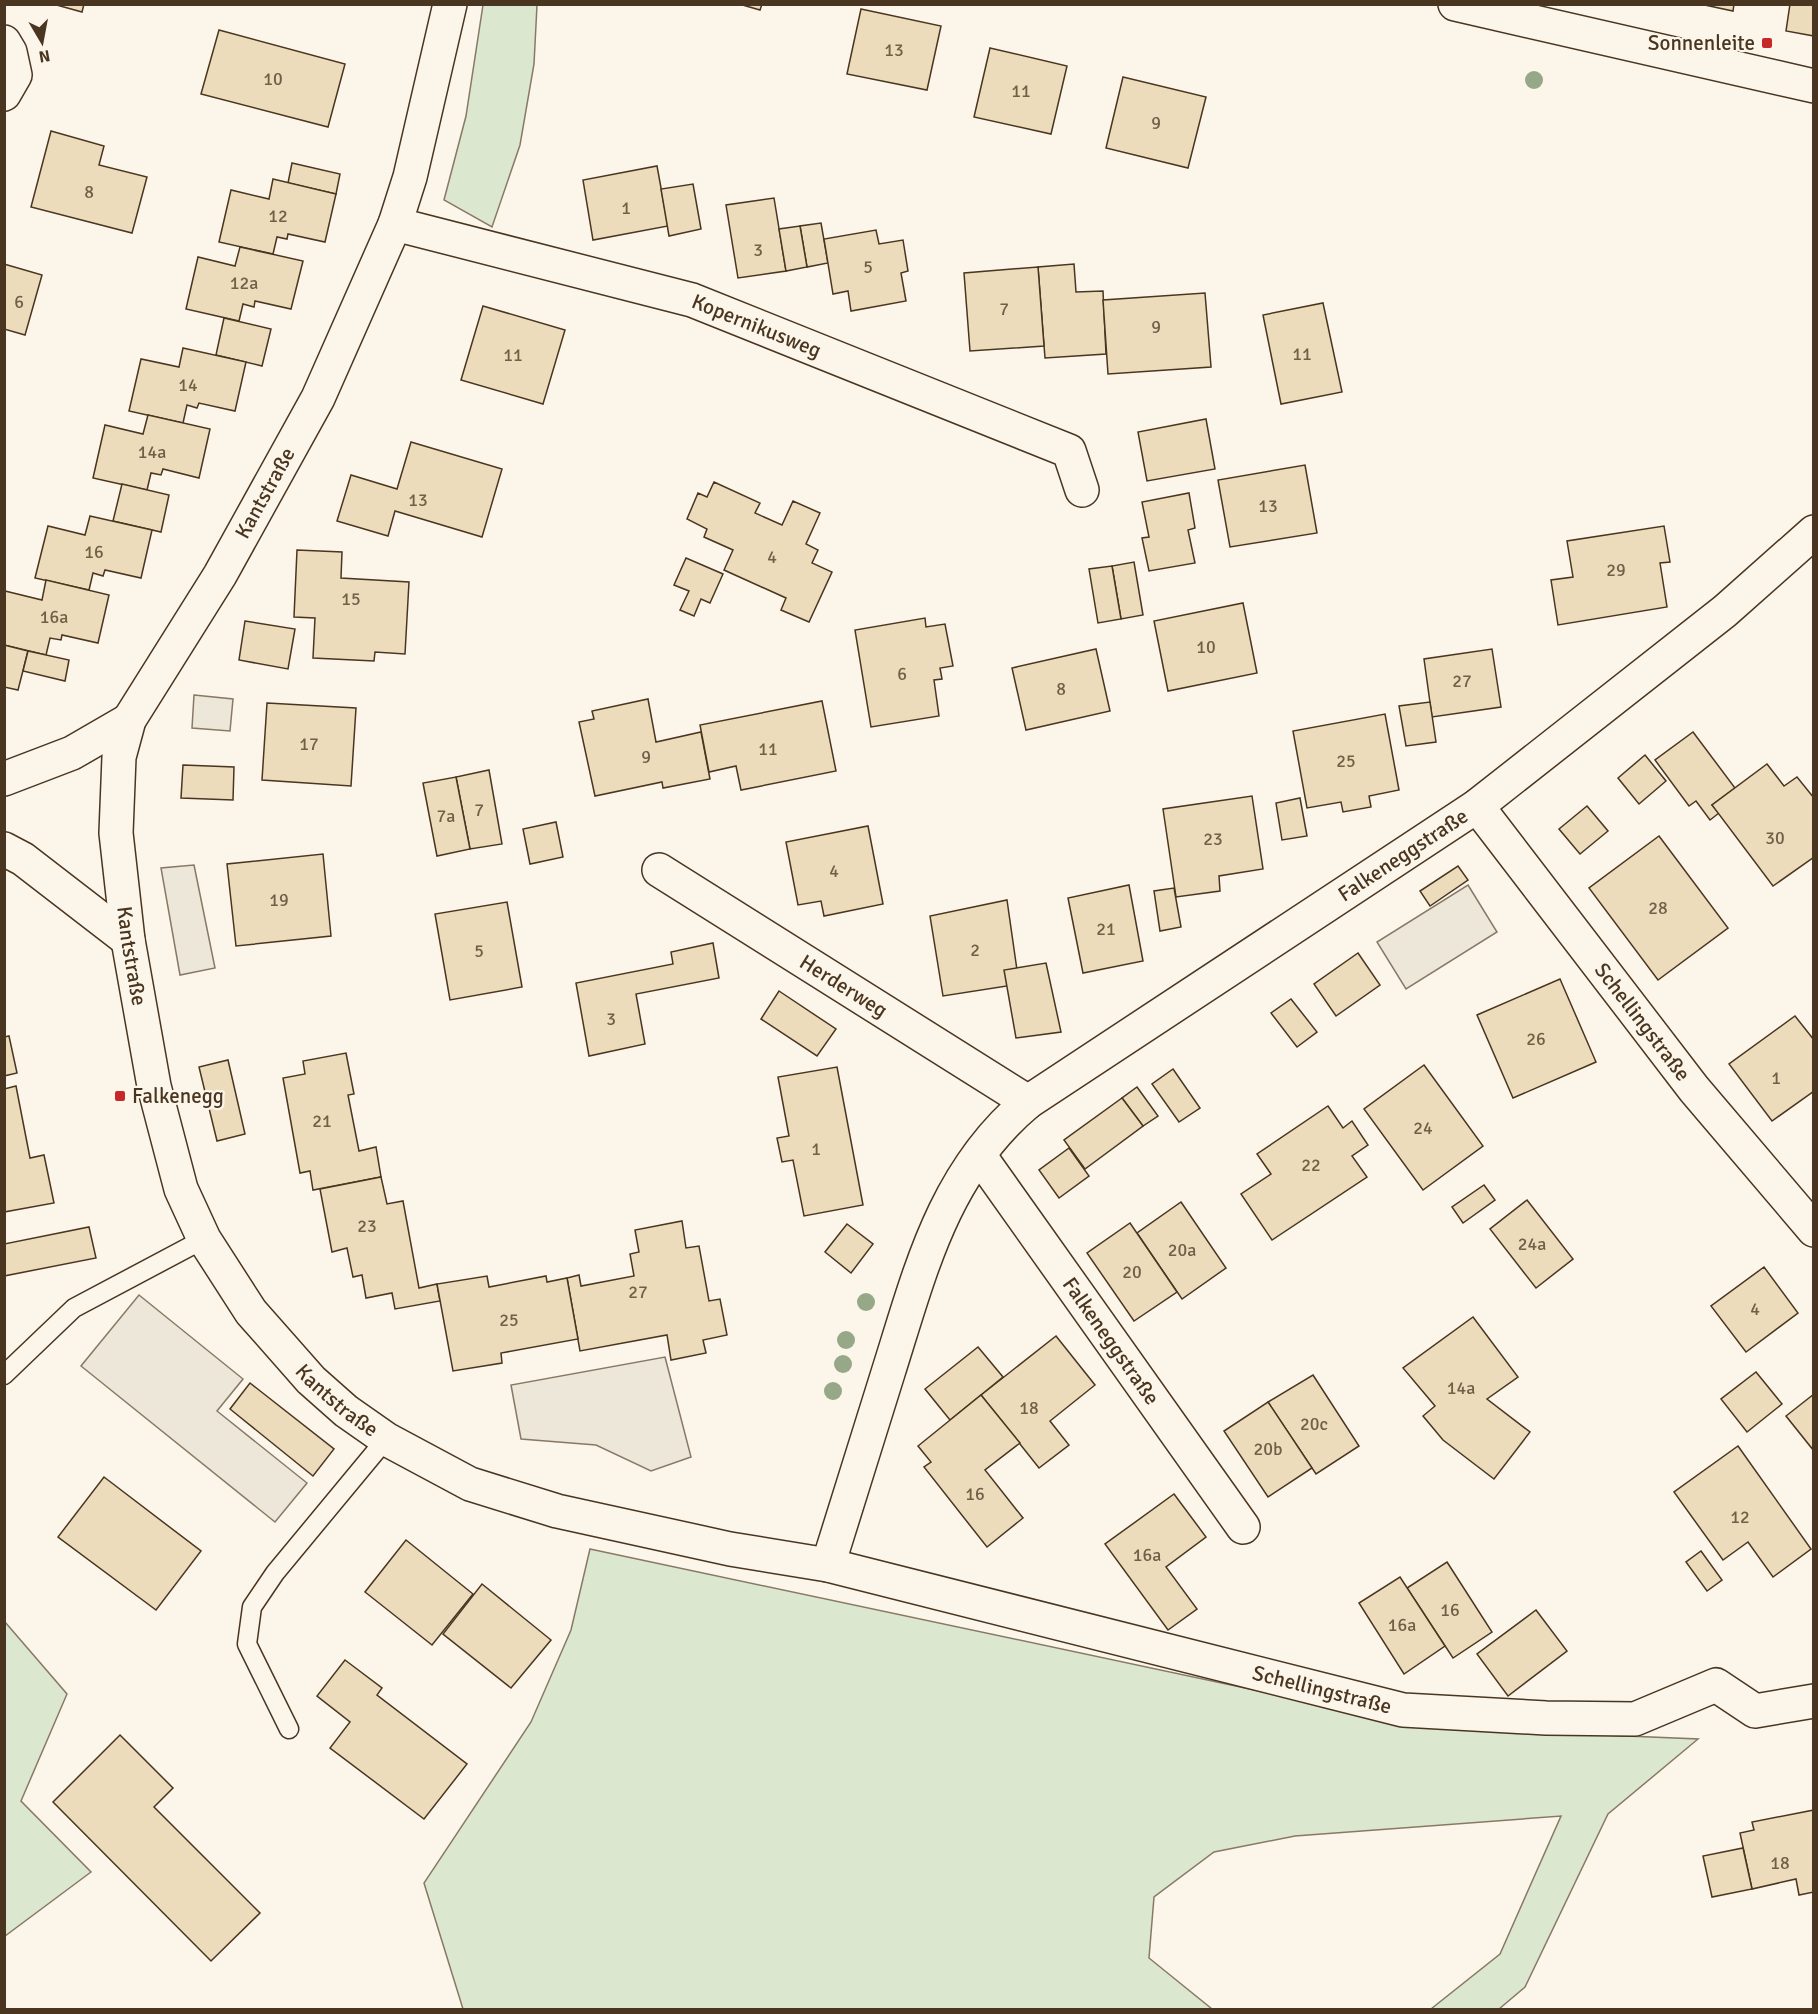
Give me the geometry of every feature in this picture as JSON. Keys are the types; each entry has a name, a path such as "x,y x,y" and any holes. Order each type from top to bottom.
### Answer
{"street":[{"name":"Kantstraße","path":"450,4 410,177 395,224 318,398 219,575 129,720 119,757 116,833 128,940 154,1086 169,1148 181,1190 204,1239 251,1312 311,1380 346,1411 386,1439 470,1484 557,1511 730,1549 828,1565"},
{"path":"1455,4 1814,86"},
{"path":"4,42 10,52 15,75 4,94"},
{"name":"Kopernikusweg","path":"395,224 692,300 1069,451 1082,490"},
{"name":"Falkeneggstraße","path":"828,1565 915,1287 937,1228 951,1197 1001,1125 1028,1102 1478,806 1725,611 1814,532"},
{"path":"4,779 72,753 129,720"},
{"name":"Schellingstraße","path":"1478,806 1694,1089 1814,1230"},
{"path":"4,849 32,866 128,940"},
{"name":"Herderweg","path":"658,870 1028,1102"},
{"name":"Falkeneggstraße","path":"979,1155 1243,1527"},
{"name":"Schellingstraße","path":"828,1565 1403,1710 1546,1718 1635,1719 1716,1685 1755,1711 1814,1701"}],"lane":[{"path":"4,1375 74,1308 204,1239"},
{"path":"289,1730 247,1644 252,1607 275,1573 386,1439"}],"green space":[{"path":"483,5 537,5 534,64 520,145 492,227 444,200 466,116"},
{"path":"590,1549 1434,1728 1698,1739 1608,1814 1525,1987 1499,2009 1431,2009 1500,1954 1561,1816 1295,1836 1214,1852 1154,1897 1149,1958 1212,2009 463,2009 424,1883 531,1722 571,1630"},
{"path":"5,1622 67,1694 21,1801 91,1872 5,1936"}],"shaded area":[{"path":"194,695 233,699 230,731 192,728"},
{"path":"194,865 215,968 180,975 161,868"},
{"path":"1468,885 1497,932 1406,989 1377,942"},
{"path":"139,1295 243,1379 217,1411 307,1483 275,1522 81,1366"},
{"path":"665,1357 691,1457 651,1471 596,1445 521,1439 511,1385"}],"building":[{"path":"53,4 84,4 82,12"},
{"path":"739,4 762,4 760,10"},
{"path":"1700,4 1734,4 1733,11"},
{"path":"1790,4 1814,4 1814,36 1786,31"},
{"path":"861,9 941,26 927,90 847,74"},
{"path":"219,30 345,64 328,127 201,94"},
{"path":"990,48 1067,66 1051,134 974,117"},
{"path":"1123,77 1206,97 1188,168 1106,148"},
{"path":"51,131 104,146 99,165 147,177 132,233 31,207"},
{"path":"292,163 340,174 336,194 288,183"},
{"path":"657,166 668,226 593,240 583,180"},
{"path":"273,179 336,194 325,242 288,234 287,239 277,237 273,254 219,242 231,190 269,199"},
{"path":"693,184 701,229 669,236 661,189"},
{"path":"774,198 786,271 738,278 726,205"},
{"path":"821,223 828,263 807,267 800,226"},
{"path":"800,226 807,267 786,271 779,229"},
{"path":"876,230 879,244 903,240 908,271 901,273 906,301 851,311 848,291 833,294 824,239"},
{"path":"240,247 303,261 291,309 255,301 254,307 243,304 239,321 186,309 198,257 235,266"},
{"path":"4,264 42,275 25,335 4,329"},
{"path":"1074,264 1076,292 1103,291 1106,354 1045,358 1038,267"},
{"path":"1038,267 1044,346 970,351 964,273"},
{"path":"1205,293 1211,367 1108,374 1103,300"},
{"path":"1323,303 1342,392 1281,404 1263,315"},
{"path":"483,306 565,330 543,404 461,380"},
{"path":"224,318 271,329 262,366 216,355"},
{"path":"183,348 246,362 235,411 199,403 197,408 187,405 183,423 129,411 141,359 179,367"},
{"path":"148,415 210,429 199,478 163,469 161,475 151,473 147,490 93,478 105,425 143,434"},
{"path":"1206,419 1215,469 1147,481 1138,432"},
{"path":"411,442 502,469 482,537 395,511 388,536 337,521 351,475 397,489"},
{"path":"1305,465 1317,533 1230,547 1218,480"},
{"path":"714,482 760,503 755,513 782,525 793,501 820,513 806,544 818,550 812,563 832,572 809,622 781,610 786,598 724,570 733,550 704,537 707,529 687,519 698,493 707,497"},
{"path":"122,484 169,495 161,532 113,521"},
{"path":"1189,493 1195,528 1188,530 1195,563 1149,571 1142,538 1149,537 1142,502"},
{"path":"90,516 152,530 141,578 105,570 103,576 93,573 89,590 35,578 48,526 85,535"},
{"path":"1664,526 1670,562 1660,563 1667,607 1558,625 1551,580 1573,577 1567,541"},
{"path":"297,550 342,552 341,578 409,582 405,654 375,652 374,661 313,658 315,618 294,617"},
{"path":"686,558 723,574 710,603 701,599 694,616 680,610 689,591 674,585"},
{"path":"1134,562 1143,615 1121,619 1112,566"},
{"path":"1112,566 1121,619 1098,623 1089,569"},
{"path":"46,580 109,595 98,643 62,635 61,640 50,638 46,655 4,645 5,591 42,600"},
{"path":"1243,603 1257,673 1168,691 1154,621"},
{"path":"925,618 926,627 945,624 953,666 940,668 942,679 934,680 939,716 871,727 855,630"},
{"path":"245,621 295,629 288,669 239,660"},
{"path":"4,645 28,651 18,690 4,687"},
{"path":"1096,649 1110,711 1026,730 1012,668"},
{"path":"1492,649 1501,707 1432,717 1424,659"},
{"path":"28,651 69,660 65,681 23,671"},
{"path":"648,699 656,742 701,732 710,779 663,788 662,782 595,796 579,722 594,719 592,711"},
{"path":"822,701 836,771 741,790 736,766 709,772 700,725"},
{"path":"1430,702 1436,742 1406,746 1399,706"},
{"path":"267,703 356,708 351,786 262,780"},
{"path":"1385,714 1399,790 1369,796 1371,807 1343,812 1341,802 1307,808 1293,731"},
{"path":"1693,732 1735,788 1712,805 1719,813 1710,820 1696,801 1689,806 1655,760"},
{"path":"1645,755 1666,781 1639,804 1618,778"},
{"path":"1767,764 1784,786 1797,777 1814,798 1814,857 1773,886 1712,805"},
{"path":"183,765 234,767 233,800 181,798"},
{"path":"489,770 502,844 470,849 456,777"},
{"path":"456,777 470,849 437,856 423,783"},
{"path":"1252,796 1263,869 1219,876 1220,891 1176,897 1163,809"},
{"path":"1300,798 1307,836 1282,840 1276,803"},
{"path":"1587,806 1608,831 1580,854 1559,829"},
{"path":"556,822 563,857 530,864 523,829"},
{"path":"868,826 883,904 824,916 821,901 798,905 786,842"},
{"path":"1659,836 1728,928 1658,980 1589,888"},
{"path":"323,854 331,936 236,946 227,864"},
{"path":"1458,866 1468,880 1430,906 1420,891"},
{"path":"1129,885 1143,961 1083,973 1068,898"},
{"path":"1174,888 1181,927 1160,931 1154,891"},
{"path":"1007,900 1019,984 943,996 930,916"},
{"path":"507,902 522,987 450,1000 435,914"},
{"path":"713,943 719,978 636,994 645,1044 589,1056 576,983 673,964 671,952"},
{"path":"1358,953 1380,985 1336,1016 1314,984"},
{"path":"1046,963 1061,1032 1016,1038 1004,970"},
{"path":"1560,979 1596,1062 1513,1098 1477,1015"},
{"path":"779,991 836,1029 817,1056 761,1019"},
{"path":"1291,999 1317,1032 1297,1047 1271,1013"},
{"path":"1795,1016 1814,1040 1814,1091 1772,1121 1729,1064"},
{"path":"9,1036 17,1073 4,1076 4,1037"},
{"path":"346,1053 354,1094 348,1095 359,1151 376,1147 381,1177 313,1190 310,1171 300,1173 283,1078 305,1074 303,1061"},
{"path":"228,1060 245,1134 217,1141 199,1067"},
{"path":"1424,1065 1483,1146 1423,1190 1364,1109"},
{"path":"837,1067 863,1205 804,1216 793,1160 782,1162 777,1138 789,1136 778,1077"},
{"path":"1173,1069 1200,1108 1179,1122 1152,1084"},
{"path":"16,1086 30,1158 44,1155 54,1203 4,1212 4,1089"},
{"path":"1137,1087 1158,1116 1143,1126 1122,1098"},
{"path":"1122,1098 1143,1126 1085,1169 1064,1140"},
{"path":"1328,1106 1343,1128 1352,1121 1368,1145 1352,1156 1367,1177 1272,1240 1241,1194 1271,1174 1257,1154"},
{"path":"1069,1148 1089,1176 1059,1198 1039,1170"},
{"path":"381,1177 387,1204 403,1201 419,1288 437,1284 440,1301 395,1309 392,1293 366,1298 362,1275 353,1277 347,1248 332,1252 320,1189"},
{"path":"1484,1185 1495,1200 1463,1223 1452,1207"},
{"path":"1527,1200 1573,1259 1536,1288 1490,1229"},
{"path":"1181,1202 1226,1268 1182,1299 1137,1233"},
{"path":"682,1221 686,1248 699,1246 709,1301 720,1299 727,1335 703,1340 706,1353 671,1360 667,1335 580,1351 567,1278 579,1275 581,1286 634,1276 630,1254 639,1252 635,1230"},
{"path":"1130,1223 1177,1292 1134,1321 1087,1253"},
{"path":"847,1224 873,1244 851,1273 825,1252"},
{"path":"89,1227 96,1258 4,1276 4,1244"},
{"path":"1764,1267 1798,1313 1746,1352 1711,1306"},
{"path":"487,1276 489,1287 546,1276 547,1282 567,1278 578,1339 501,1353 502,1363 453,1371 437,1284"},
{"path":"1473,1317 1518,1377 1487,1399 1530,1432 1494,1479 1443,1440 1423,1416 1435,1406 1403,1368"},
{"path":"1056,1336 1095,1385 1050,1421 1069,1445 1039,1468 981,1395"},
{"path":"978,1347 1003,1377 950,1420 925,1389"},
{"path":"1756,1372 1782,1404 1747,1432 1721,1399"},
{"path":"1313,1375 1359,1446 1316,1474 1268,1402"},
{"path":"250,1383 334,1449 313,1476 230,1409"},
{"path":"1814,1394 1814,1451 1786,1416"},
{"path":"981,1395 1020,1443 985,1470 1023,1518 987,1547 924,1467 931,1462 918,1446"},
{"path":"1268,1402 1312,1468 1268,1497 1224,1431"},
{"path":"1738,1446 1811,1549 1773,1577 1748,1542 1723,1560 1674,1492"},
{"path":"104,1477 201,1551 156,1610 58,1537"},
{"path":"1174,1494 1206,1537 1166,1567 1197,1609 1168,1630 1105,1544"},
{"path":"406,1540 473,1594 432,1645 365,1592"},
{"path":"1701,1551 1722,1580 1707,1591 1686,1562"},
{"path":"1447,1562 1492,1632 1453,1658 1407,1588"},
{"path":"1400,1577 1445,1646 1404,1674 1359,1603"},
{"path":"482,1584 551,1640 511,1688 443,1634"},
{"path":"1536,1610 1567,1651 1508,1696 1477,1654"},
{"path":"345,1660 382,1688 377,1695 467,1764 424,1819 330,1748 350,1722 317,1696"},
{"path":"120,1735 173,1788 154,1807 260,1913 211,1961 53,1802"},
{"path":"1814,1810 1814,1892 1799,1895 1796,1879 1752,1889 1740,1833 1754,1830 1752,1822"},
{"path":"1743,1848 1752,1889 1712,1897 1703,1856"}],"place":[{"name":"Sonnenleite","path":"1767,43"},
{"name":"Falkenegg","path":"120,1096"}]}
